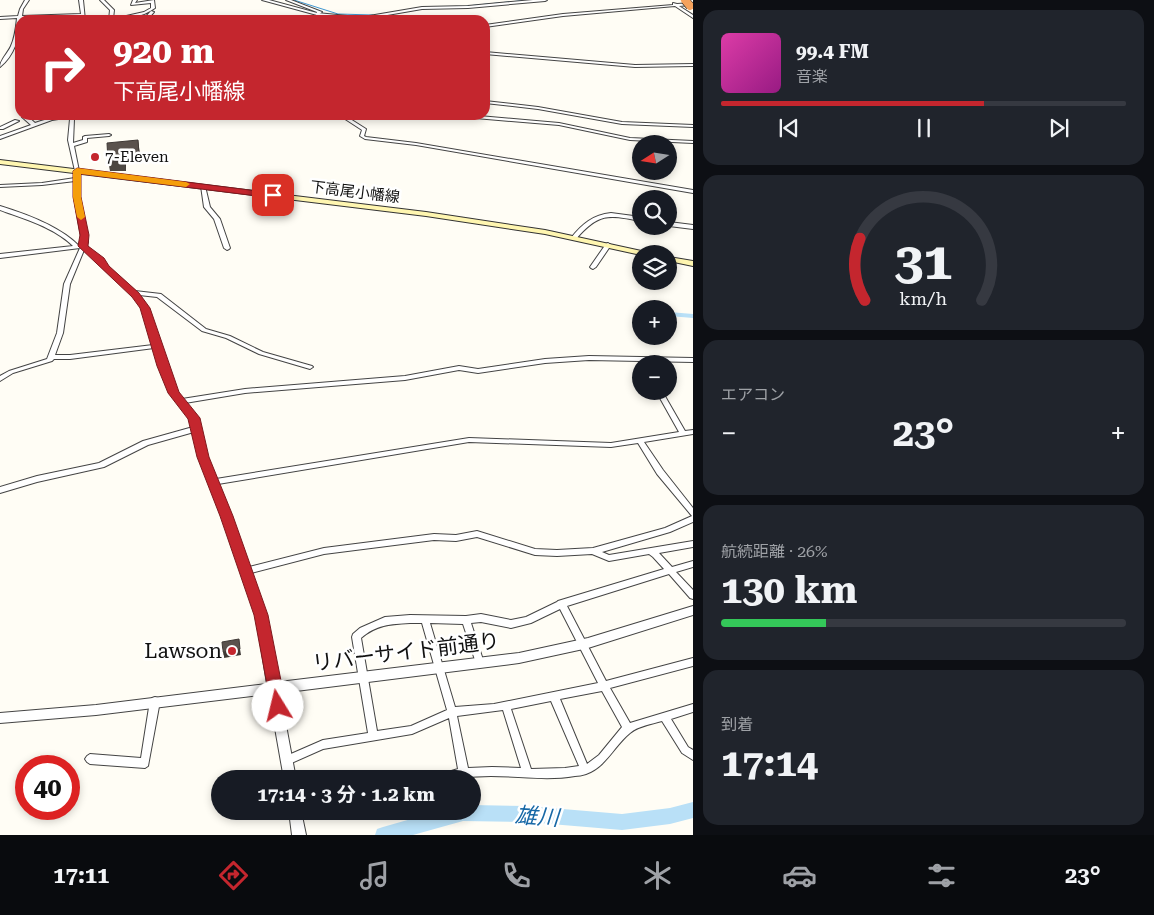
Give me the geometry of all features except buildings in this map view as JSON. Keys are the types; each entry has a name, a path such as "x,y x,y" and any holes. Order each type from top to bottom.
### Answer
{"highway":[{"path":"682,1 692,5"}],"main road":[{"name":"下高尾小幡線","path":"0,162 77,175 202,186 426,214 574,238 632,251"},
{"path":"677,261 693,264"}],"street":[{"path":"20,15 27,0"},
{"path":"81,0 83,15"},
{"path":"102,0 112,10 112,15"},
{"path":"135,0 132,4 152,1 152,15"},
{"path":"264,0 326,15"},
{"path":"288,0 320,12 317,14"},
{"path":"382,15 422,8 461,8 545,0"},
{"path":"490,25 674,4 682,1"},
{"path":"674,4 693,17"},
{"path":"134,15 152,11"},
{"path":"149,15 152,11"},
{"path":"0,18 15,18"},
{"path":"0,66 10,54 15,43"},
{"path":"490,53 635,66 693,65"},
{"path":"490,103 538,108 630,124 693,126"},
{"path":"490,118 559,124 630,139 693,142"},
{"path":"28,120 34,125"},
{"path":"0,138 34,125 55,120"},
{"path":"0,379 11,372 46,363 52,357 60,333 67,284 85,235 77,197 77,175 71,145 71,125 74,120"},
{"path":"349,120 364,130 363,137 416,144 693,192"},
{"path":"0,128 17,121"},
{"path":"0,128 11,133"},
{"path":"71,145 85,141 85,137 109,135"},
{"path":"0,186 42,184 77,175"},
{"path":"202,186 207,207 218,219 226,248"},
{"path":"0,208 68,238 100,260 106,268 134,293 145,308 174,393 194,418 198,428 203,457 247,571 261,615 289,770"},
{"path":"574,238 586,222 602,216 620,214 632,217"},
{"path":"677,225 693,227"},
{"path":"593,267 608,245"},
{"path":"0,256 80,247"},
{"path":"134,293 159,296 204,330 228,337 261,353 310,367"},
{"path":"52,357 111,353 157,346"},
{"path":"677,360 693,360"},
{"path":"180,401 245,391 406,378 459,368 478,371 545,361 632,361"},
{"path":"664,400 683,432"},
{"path":"0,490 37,479 101,465 146,443 198,428"},
{"path":"214,482 469,440 587,446 640,441 683,432 693,432"},
{"path":"640,441 660,472 693,514"},
{"path":"247,571 324,551 434,537 456,538 477,534 535,552 593,551 667,530 693,519"},
{"path":"593,551 609,558 693,544"},
{"path":"650,550 693,596"},
{"path":"373,735 356,637 363,631 385,621 426,619 466,620 481,618 511,624 528,620 561,603 672,572 693,564"},
{"path":"561,603 628,728"},
{"name":"リバーサイド前通り","path":"0,718 78,712 155,701 519,658 582,644 693,610"},
{"path":"426,619 452,712 464,770"},
{"path":"466,620 480,663"},
{"path":"287,760 323,745 373,735 412,730 452,712 506,706 604,686 693,662"},
{"path":"554,696 585,770"},
{"path":"90,759 145,763 155,701"},
{"path":"506,706 526,772"},
{"path":"481,772 585,770 606,754 628,728 693,708"},
{"path":"665,718 685,750 693,756"},
{"path":"297,820 299,835"}],"waterway":[{"path":"294,0 338,14 373,15"},
{"path":"467,6 530,0"},
{"path":"677,315 693,316"},
{"name":"雄川","path":"383,835 463,813 527,814 622,822 670,816 693,810"}],"slow traffic":[{"path":"81,217 77,197 77,171 186,184"}],"place":[{"name":"7-Eleven","path":"95,157"},
{"name":"Lawson","path":"232,651"}],"route":[{"path":"273,195 77,171 77,197 85,235 83,246 136,295 145,308 162,366 174,393 194,418 198,428 203,457 227,516 261,615 278,706"}]}
